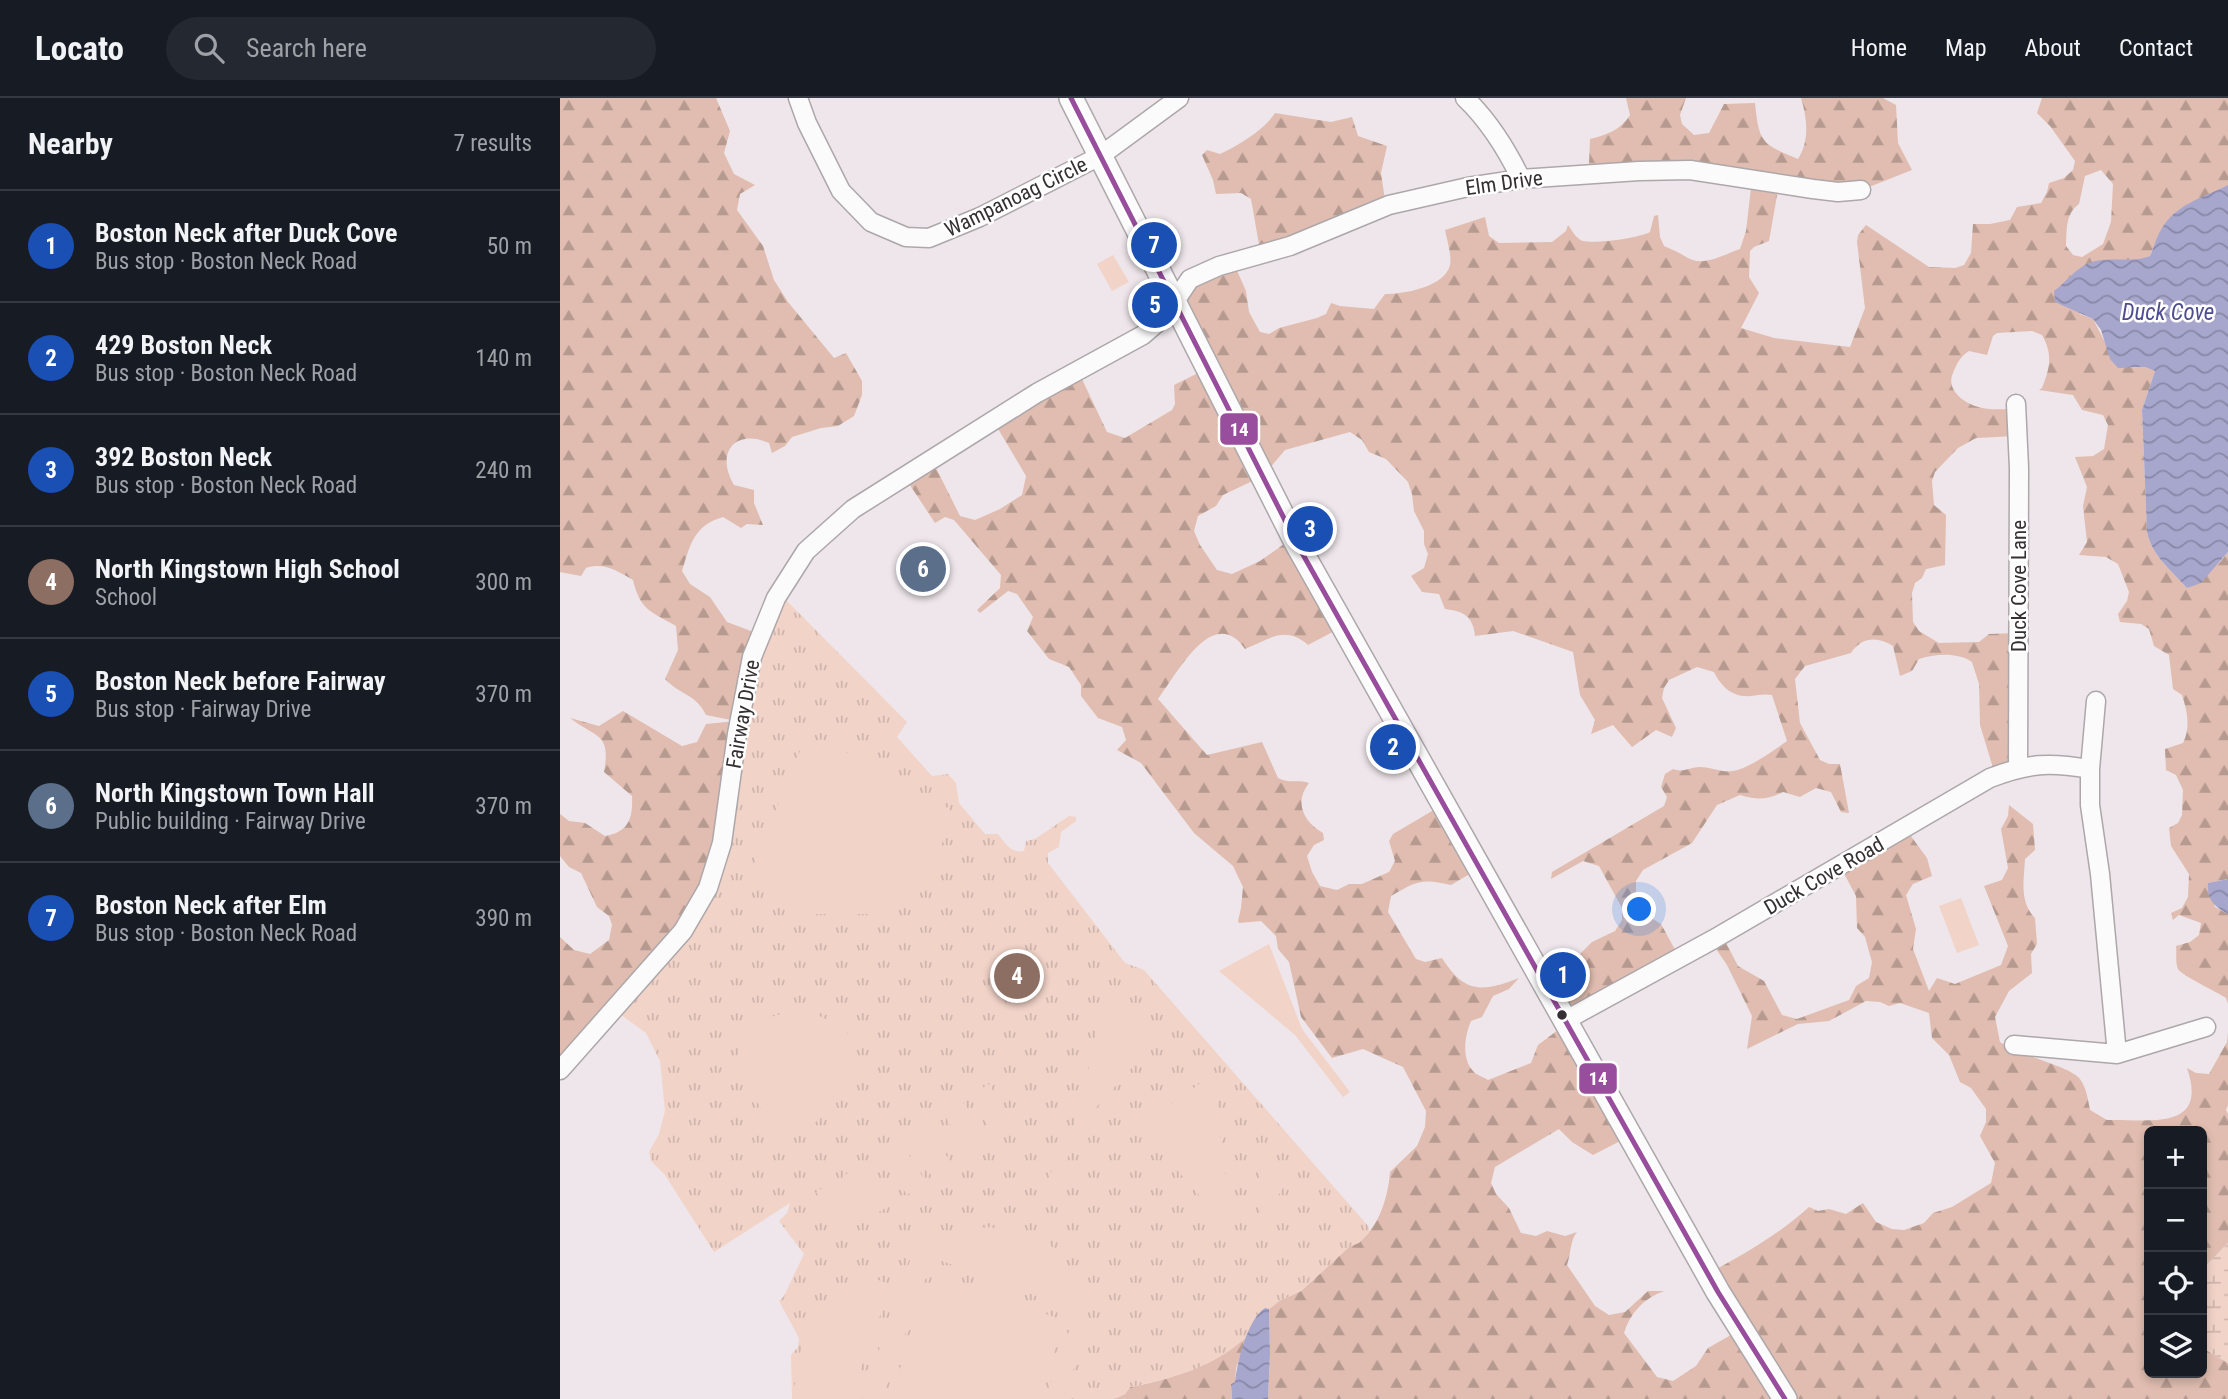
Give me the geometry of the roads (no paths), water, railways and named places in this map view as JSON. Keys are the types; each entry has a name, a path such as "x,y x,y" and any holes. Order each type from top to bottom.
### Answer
{"main road":[{"path":"1071,98 1297,544 1718,1292 1785,1399"}],"street":[{"name":"Wampanoag Circle","path":"798,98 807,123 841,191 870,222 906,237 929,238 980,217 1100,156 1179,98"},
{"path":"1465,98 1494,132 1511,157 1521,179"},
{"name":"Elm Drive","path":"1174,303 1184,285 1202,272 1290,246 1389,205 1468,187 1521,179 1690,170 1813,189 1861,190"},
{"name":"Fairway Drive","path":"560,1070 683,931 708,888 722,843 737,734 752,657 776,598 806,551 853,509 1037,393 1143,335 1154,327 1174,303"},
{"name":"Duck Cove Lane","path":"2016,404 2020,468 2018,767"},
{"path":"2096,701 2090,804 2100,874 2117,1054"},
{"name":"Duck Cove Road","path":"1566,1020 1714,939 1990,778 2018,767 2054,763 2090,769"},
{"path":"2014,1045 2117,1054 2206,1027"}],"water":[{"name":"Duck Cove","path":"2228,185 2228,552 2201,583 2187,588 2158,556 2147,532 2142,410 2155,371 2145,367 2118,368 2110,359 2101,330 2093,319 2055,302 2054,291 2089,263 2150,256 2159,233 2174,214 2190,203"},
{"path":"2228,879 2228,914 2212,902 2208,883"},
{"path":"1265,1308 1269,1309 1268,1399 1232,1399 1231,1384 1235,1382 1244,1342 1253,1322"}],"place":[{"name":"Boston Neck after Elm","path":"1154,245"},
{"name":"Boston Neck before Fairway","path":"1155,305"},
{"name":"392 Boston Neck","path":"1310,529"},
{"name":"North Kingstown Town Hall","path":"923,569"},
{"name":"429 Boston Neck","path":"1393,747"},
{"name":"Boston Neck after Duck Cove","path":"1563,975"},
{"name":"North Kingstown High School","path":"1017,976"}]}
